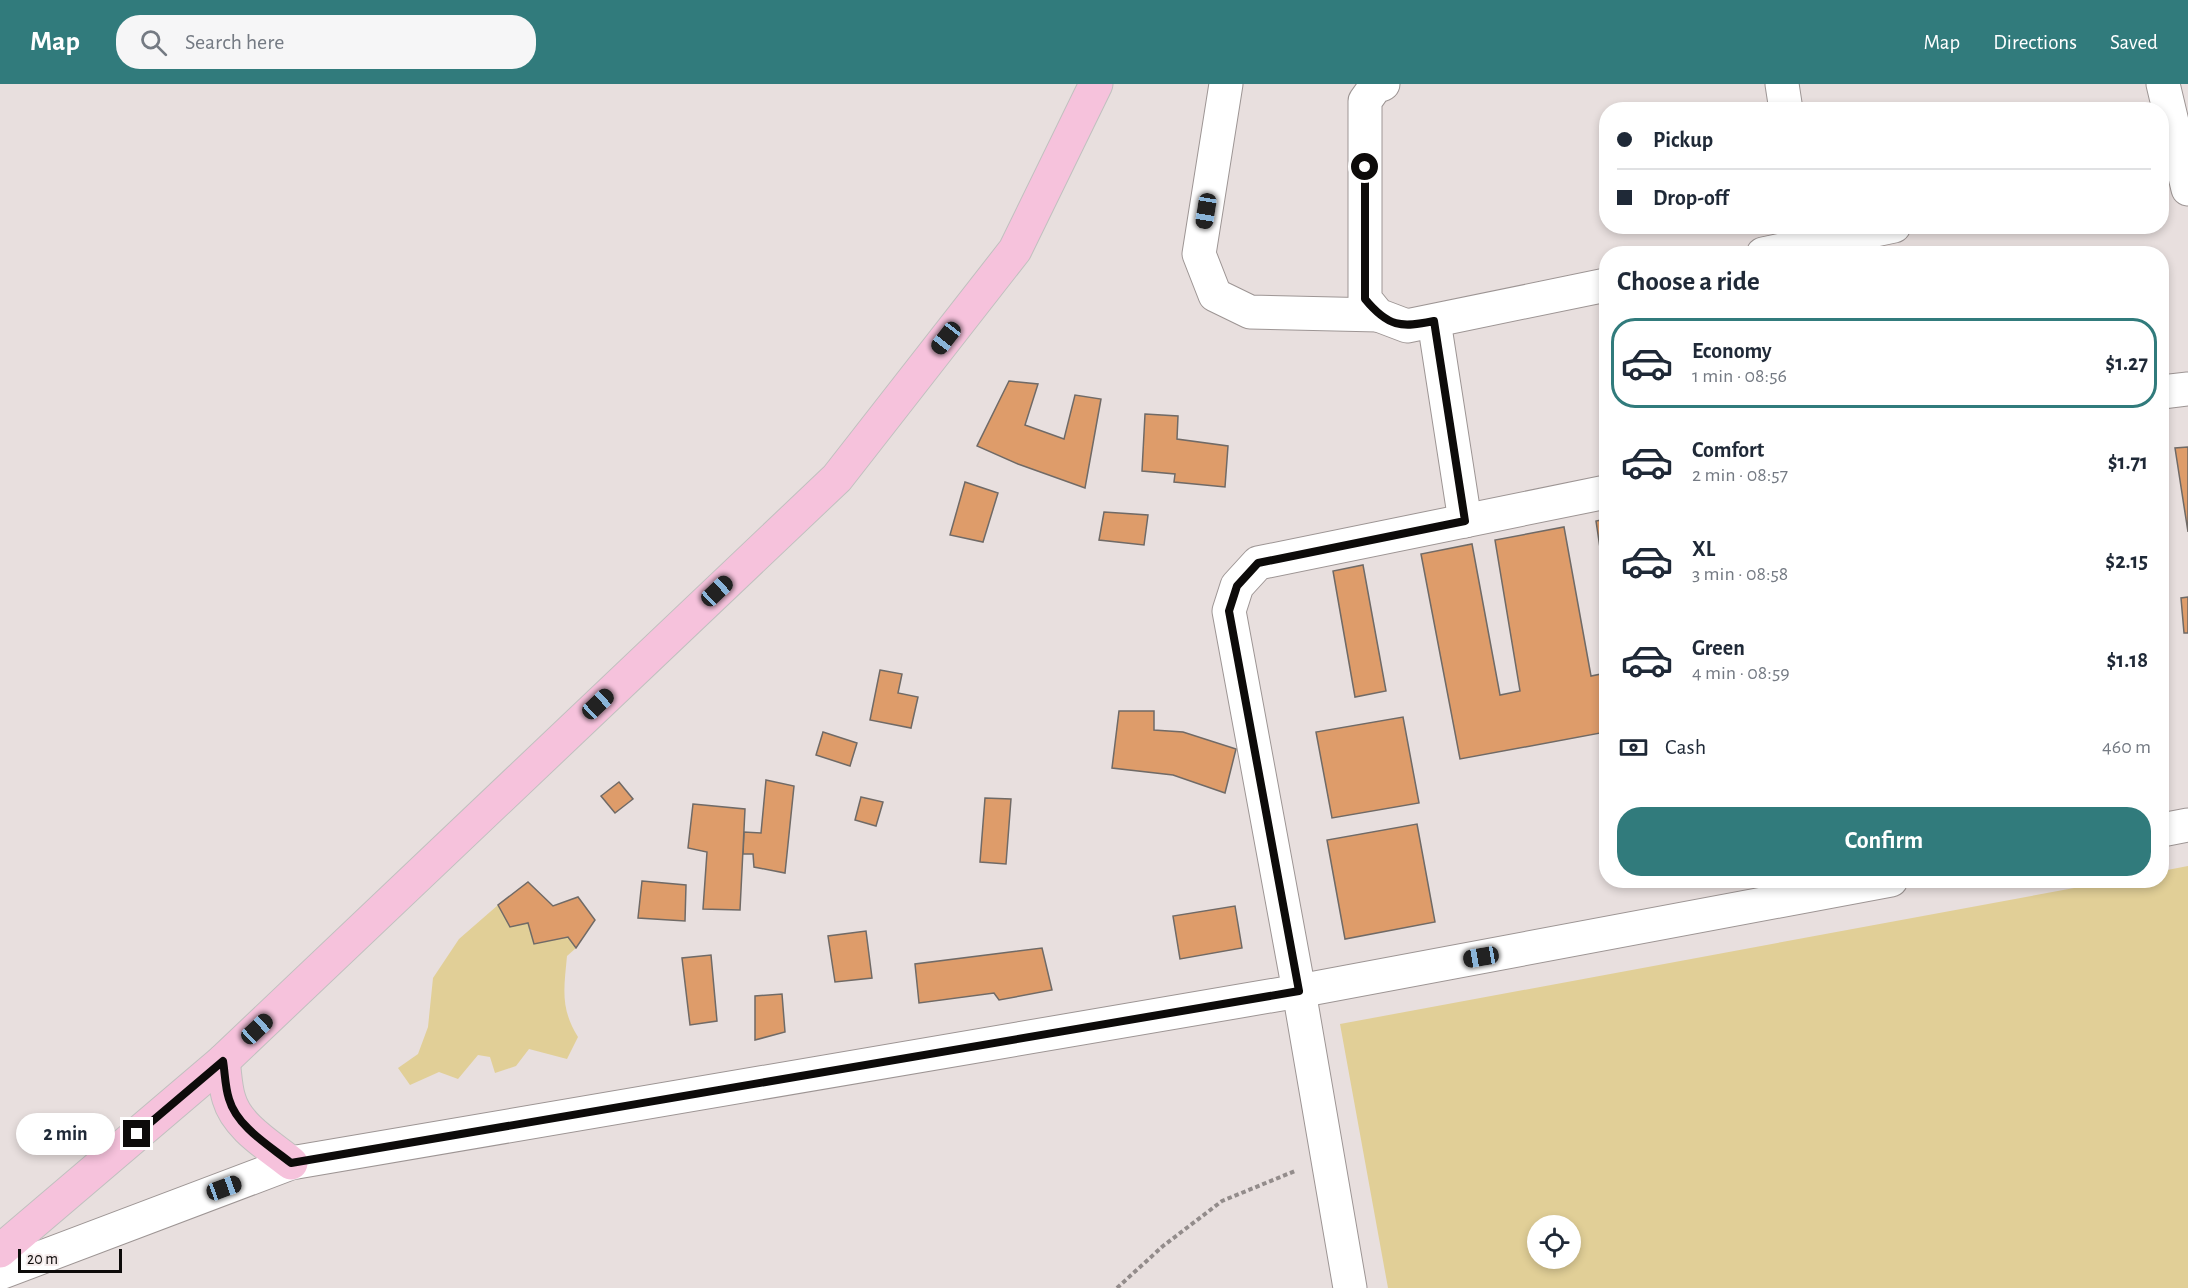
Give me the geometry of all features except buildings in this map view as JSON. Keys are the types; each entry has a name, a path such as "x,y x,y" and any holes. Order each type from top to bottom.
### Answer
{"highway":[{"path":"0,1251 223,1061 837,477 1015,250 1096,84"},
{"path":"223,1061 229,1100 236,1113 248,1128 291,1163"}],"street":[{"path":"1226,84 1199,254 1215,295 1250,312 1378,315 1407,326 1599,286"},
{"path":"1378,315 1365,299 1365,101 1376,87 1383,84"},
{"path":"1782,84 1785,102"},
{"path":"2163,84 2166,102"},
{"path":"2169,123 2177,176"},
{"path":"1791,246 1848,234"},
{"path":"1434,321 1465,521"},
{"path":"2169,391 2188,389"},
{"path":"1350,1288 1299,991 1229,611 1237,586 1258,563 1599,493"},
{"path":"2169,829 2188,825"},
{"path":"0,1273 291,1163 1299,991 1848,888"}],"path":[{"path":"1117,1288 1163,1246 1222,1201 1328,1158"}],"shaded area":[{"path":"2188,866 2188,1288 1388,1288 1340,1024 2074,888 2169,888 2169,870"},
{"path":"498,905 510,926 528,923 534,944 568,937 576,948 567,956 565,998 568,1017 578,1037 567,1059 529,1049 516,1066 495,1073 490,1057 478,1055 458,1079 439,1072 410,1085 398,1068 418,1054 428,1027 433,978 459,939"}],"route":[{"path":"137,1134 223,1061 229,1100 236,1113 248,1128 291,1163 1299,991 1229,611 1237,586 1258,563 1465,521 1434,321 1407,326 1378,315 1365,299 1365,167"}]}
